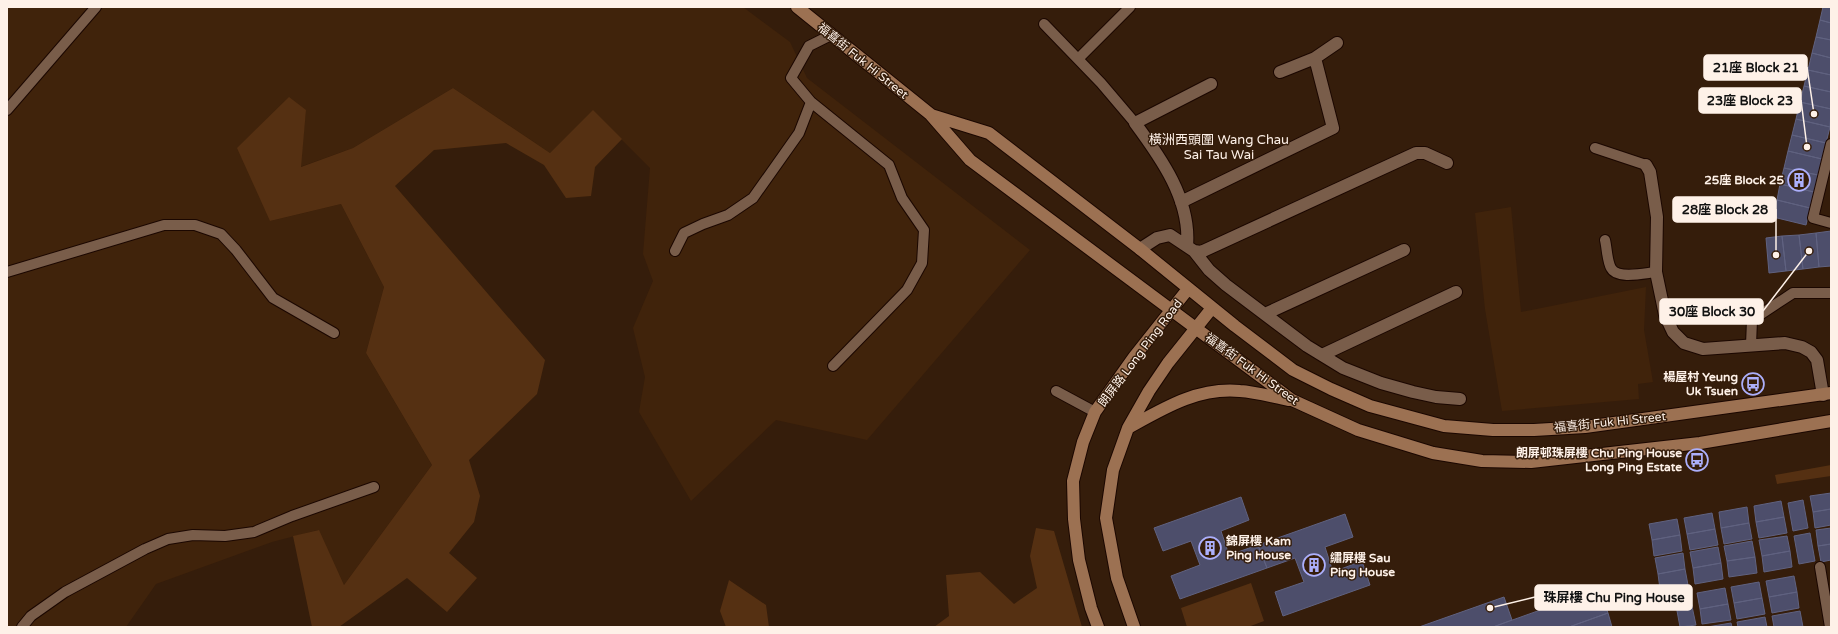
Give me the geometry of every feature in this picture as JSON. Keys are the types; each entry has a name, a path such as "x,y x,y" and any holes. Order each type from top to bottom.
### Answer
{"main road":[{"name":"福喜街 Fuk Hi Street","path":"797,7 930,114 970,160 1292,400 1358,430 1433,454 1482,461 1531,462 1700,444 1831,420"},
{"name":"福喜街 Fuk Hi Street","path":"930,114 989,133 1140,249 1212,308 1293,370 1370,406 1444,426 1493,430 1586,427 1827,394"},
{"name":"朗屏路 Long Ping Road","path":"1098,627 1091,608 1079,560 1074,519 1073,481 1083,442 1096,412 1134,357 1188,289"},
{"path":"1134,627 1117,578 1106,518 1113,470 1128,428 1149,391 1168,363 1212,308"},
{"path":"1128,428 1167,406 1193,396 1215,391 1240,391 1292,400"}],"street":[{"path":"1280,72 1315,58 1337,43"},
{"path":"1181,202 1333,128 1315,58"},
{"path":"1190,249 1188,232 1181,202 1160,157 1135,123 1211,84"},
{"path":"1190,249 1201,252 1416,153 1425,153 1447,163"},
{"path":"1646,165 1650,172 1657,217 1656,272 1665,315 1673,332 1684,343 1702,349 1785,343 1811,352 1818,360 1827,394"},
{"path":"1140,249 1157,238 1170,235 1190,249 1209,270 1265,314 1322,355 1343,368 1381,383 1436,397 1460,399"},
{"path":"1265,314 1404,250"},
{"path":"1322,355 1456,292"}],"lane":[{"path":"7,110 96,7"},
{"path":"1078,59 1130,7"},
{"path":"1044,24 1078,59 1135,123"},
{"path":"831,35 809,46 791,78 811,102 889,165 902,198 924,230 922,264 907,290 833,366"},
{"path":"675,251 684,234 703,224 728,215 753,198 799,134 811,102"},
{"path":"1831,144 1813,218 1831,223"},
{"path":"1595,148 1646,165"},
{"path":"7,272 164,225 195,225 221,234 236,250 273,298 334,333"},
{"path":"1605,240 1611,269 1616,274 1623,275 1656,272"},
{"path":"1751,345 1752,320 1787,296 1793,293 1831,293"},
{"path":"1056,391 1096,412"},
{"path":"22,627 31,616 65,592 145,549 168,539 193,535 225,536 254,532 292,516 374,487"},
{"path":"1820,567 1830,627"}],"shaded area":[{"path":"7,7 743,7 790,42 807,78 1030,250 867,440 776,420 691,501 639,412 645,377 633,328 653,281 643,254 650,168 593,111 550,153 453,88 353,148 300,167 306,110 270,221 341,204 384,287 366,353 432,465 344,585 318,530 272,542 156,584 126,627 7,627"},
{"path":"453,88 550,153 593,110 622,139 595,167 591,196 566,198 544,165 506,143 434,150 395,186 545,360 537,394 469,460 480,496 474,522 449,553 477,578 447,612 407,578 339,627 312,627 293,536 319,530 344,585 432,465 366,353 384,287 341,204 270,221 237,148 289,97 306,110 301,167 353,148"},
{"path":"1511,207 1521,312 1646,287 1644,330 1653,382 1638,384 1639,399 1502,411 1485,309 1475,213"},
{"path":"1831,465 1831,476 1777,484 1775,475"},
{"path":"1036,528 1054,531 1082,627 934,627 949,616 946,575 980,572 1014,604 1037,588 1030,556"},
{"path":"729,580 766,605 769,627 726,627 720,611"},
{"path":"1251,583 1264,621 1248,627 1187,627 1181,608"}],"building":[{"path":"1823,7 1831,7 1831,23 1820,20"},
{"path":"1820,20 1831,23 1831,40 1816,37"},
{"path":"1816,37 1831,40 1831,58 1812,53"},
{"path":"1812,53 1831,58 1831,75 1808,70"},
{"path":"1808,70 1831,75 1831,92 1804,86"},
{"path":"1804,86 1831,92 1831,109 1800,102"},
{"path":"1800,102 1831,109 1830,127 1796,119"},
{"path":"1796,119 1830,127 1826,143 1792,135"},
{"path":"1792,135 1826,143 1822,159 1788,151"},
{"path":"1788,151 1822,159 1818,175 1784,168"},
{"name":"25座 Block 25","path":"1784,168 1818,175 1814,192 1780,184"},
{"path":"1780,184 1814,192 1810,208 1777,200"},
{"path":"1777,200 1810,208 1806,225 1773,217"},
{"path":"1831,231 1831,266 1819,267 1816,233"},
{"path":"1816,233 1819,267 1803,269 1799,235"},
{"path":"1799,235 1803,269 1786,271 1782,236"},
{"path":"1782,236 1786,271 1769,273 1766,238"},
{"path":"1831,493 1831,509 1813,512 1810,496"},
{"name":"錦屏樓 Kam Ping House","path":"1241,497 1249,520 1221,531 1229,555 1258,545 1267,568 1180,599 1171,576 1200,565 1191,541 1163,551 1154,528"},
{"path":"1803,500 1808,528 1793,531 1788,503"},
{"path":"1781,501 1784,517 1756,522 1754,506"},
{"path":"1747,507 1749,523 1721,528 1719,512"},
{"path":"1831,509 1831,525 1815,528 1813,512"},
{"path":"1712,513 1715,529 1687,534 1684,518"},
{"name":"繡屏樓 Sau Ping House","path":"1345,514 1353,537 1325,547 1333,572 1362,561 1370,585 1283,616 1275,592 1304,582 1295,558 1267,568 1258,545"},
{"path":"1784,517 1787,533 1759,538 1756,522"},
{"path":"1677,519 1680,535 1652,540 1649,524"},
{"path":"1749,523 1752,539 1724,544 1721,528"},
{"path":"1831,528 1831,544 1818,546 1816,530"},
{"path":"1715,529 1718,545 1690,550 1687,534"},
{"path":"1810,533 1815,561 1799,564 1794,536"},
{"path":"1680,535 1682,551 1654,556 1652,540"},
{"path":"1787,536 1790,551 1762,556 1759,540"},
{"path":"1752,541 1755,557 1727,561 1724,546"},
{"path":"1831,544 1831,560 1821,562 1818,546"},
{"path":"1718,547 1721,563 1693,568 1690,552"},
{"path":"1790,551 1792,567 1764,572 1762,556"},
{"path":"1683,553 1685,569 1658,574 1655,558"},
{"path":"1755,557 1757,573 1729,577 1727,561"},
{"path":"1721,563 1723,579 1695,584 1693,568"},
{"path":"1685,569 1688,585 1660,589 1658,574"},
{"path":"1794,576 1797,592 1769,597 1766,581"},
{"path":"1759,582 1762,598 1734,603 1731,587"},
{"path":"1725,588 1728,604 1700,609 1697,593"},
{"path":"1599,589 1608,613 1569,627 1493,627"},
{"path":"1797,592 1799,608 1772,613 1769,597"},
{"path":"1504,597 1512,620 1493,627 1419,627"},
{"path":"1690,597 1696,625 1680,627 1675,600"},
{"path":"1762,598 1765,614 1737,619 1734,603"},
{"path":"1728,604 1731,620 1702,624 1700,609"},
{"path":"1800,611 1803,627 1774,627 1772,616"},
{"path":"1608,613 1612,627 1569,627"},
{"path":"1765,617 1767,627 1738,627 1737,622"},
{"path":"1731,623 1732,627 1707,627"}],"place":[{"name":"21座 Block 21","path":"1814,114"},
{"name":"23座 Block 23","path":"1807,147"},
{"name":"25座 Block 25","path":"1799,180"},
{"name":"30座 Block 30","path":"1809,251"},
{"name":"28座 Block 28","path":"1776,255"},
{"name":"楊屋村 Yeung Uk Tsuen","path":"1753,384"},
{"name":"朗屏邨珠屏樓 Chu Ping House Long Ping Estate","path":"1697,460"},
{"name":"錦屏樓 Kam Ping House","path":"1210,548"},
{"name":"繡屏樓 Sau Ping House","path":"1314,565"},
{"name":"珠屏樓 Chu Ping House","path":"1490,608"}],"district":[{"name":"橫洲西頭圍 Wang Chau Sai Tau Wai","path":"1219,148"}]}
